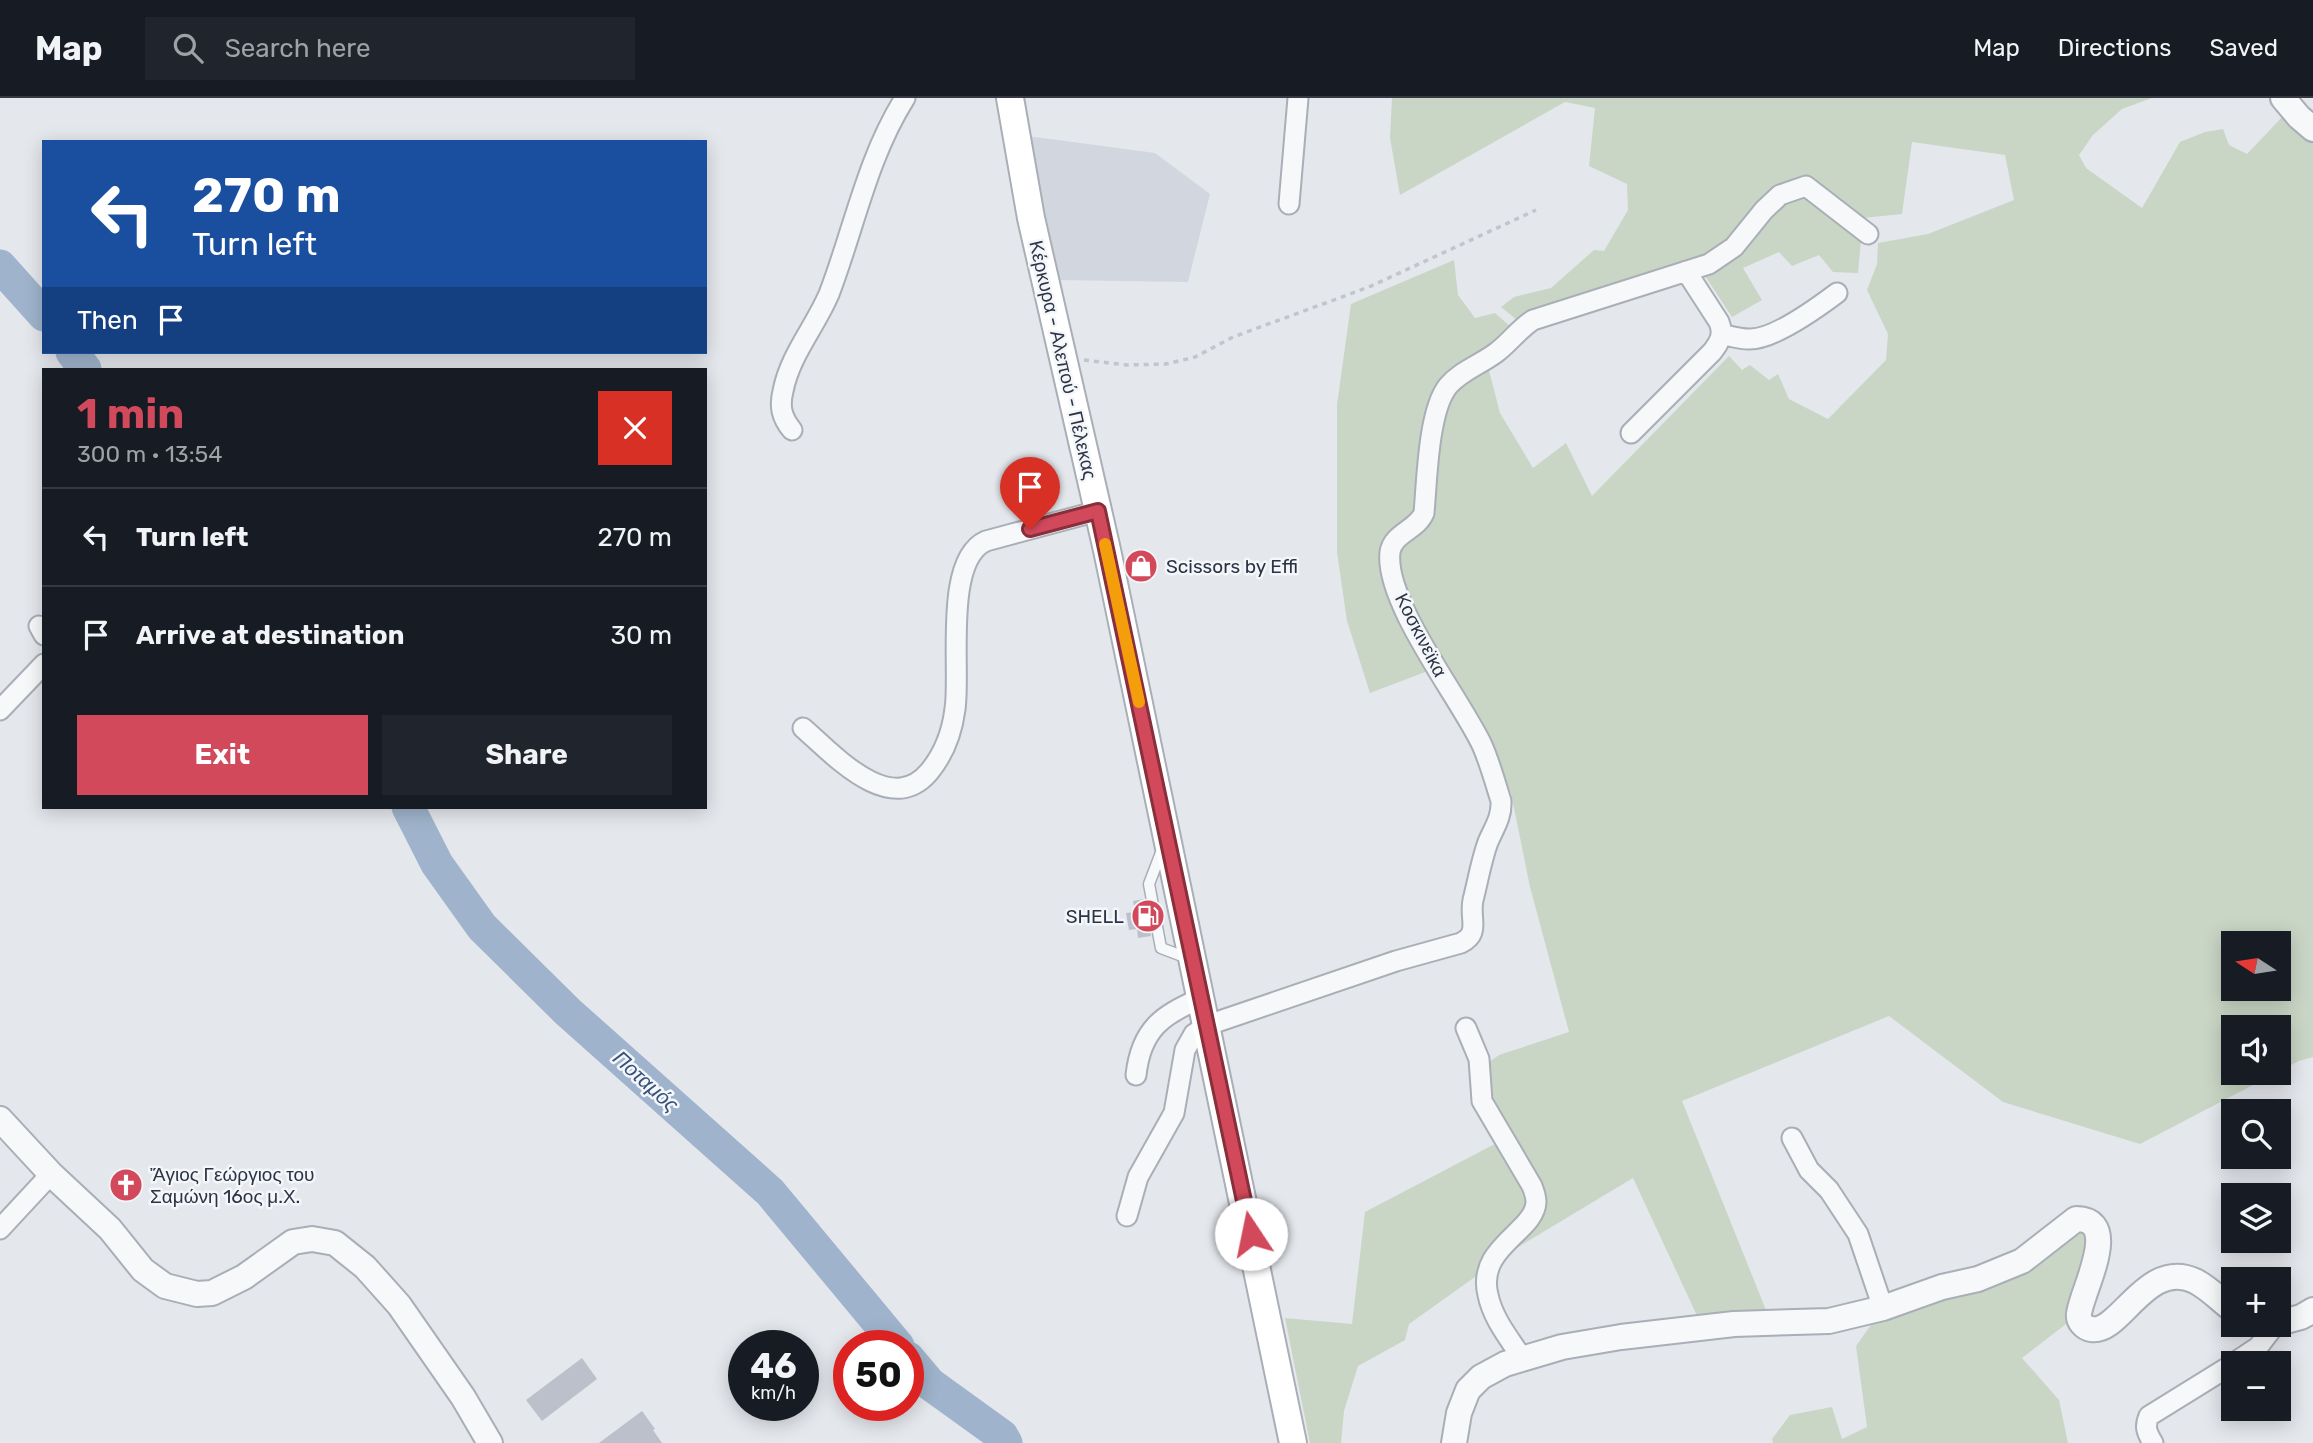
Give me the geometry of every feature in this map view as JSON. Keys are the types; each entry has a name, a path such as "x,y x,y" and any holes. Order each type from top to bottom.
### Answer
{"main road":[{"name":"Κέρκυρα - Αλεπού - Πέλεκας","path":"1010,98 1023,177 1168,837 1293,1443"}],"street":[{"path":"792,430 785,422 780,408 791,364 816,322 829,292 889,123 905,98"},
{"path":"1289,204 1298,98"},
{"path":"2283,98 2313,129"},
{"name":"Κοσκινεϊκα","path":"1208,1026 1396,961 1470,939 1473,932 1472,906 1488,843 1502,811 1501,801 1481,744 1407,615 1395,583 1390,550 1401,535 1421,520 1424,513 1433,426 1439,403 1447,388 1465,370 1495,353 1533,320 1709,264 1734,247 1780,195 1806,186 1868,234"},
{"path":"1631,433 1712,352 1721,334 1719,322 1686,271"},
{"path":"1721,334 1751,340 1763,336 1803,317 1837,293"},
{"path":"803,728 848,768 883,788 899,789 926,776 940,758 956,708 955,617 966,562 971,551 986,541 1098,511"},
{"path":"0,710 42,666"},
{"path":"1136,1075 1140,1053 1158,1021 1176,1009 1202,998"},
{"path":"1127,1216 1138,1177 1174,1113 1180,1066 1188,1041 1208,1026"},
{"path":"1466,1028 1479,1059 1482,1101 1532,1186 1536,1198 1536,1205 1530,1216 1499,1251 1486,1276 1487,1295 1497,1320 1522,1358"},
{"path":"0,1119 51,1174 110,1228 148,1276 165,1286 189,1293 207,1294 223,1289 244,1277 280,1249 299,1239 335,1243 377,1279 399,1305 463,1396 490,1443"},
{"path":"1791,1138 1809,1171 1829,1190 1858,1234 1883,1308"},
{"path":"0,1229 51,1174"},
{"path":"1454,1443 1458,1413 1468,1390 1493,1370 1522,1358 1571,1345 1620,1337 1721,1325 1829,1321 1883,1308 1942,1287 1978,1279 2022,1261 2069,1222 2084,1219 2092,1223 2098,1234 2092,1274 2079,1314 2080,1322 2085,1327 2098,1330 2108,1326 2134,1297 2162,1280 2176,1277 2196,1282 2221,1301"},
{"path":"2291,1320 2313,1310"},
{"path":"2252,1351 2266,1337"},
{"path":"2154,1443 2146,1432 2149,1416 2221,1372"}],"path":[{"path":"1062,358 1127,365 1166,364 1195,357 1234,337 1369,287 1536,210"}],"shaded area":[{"path":"1027,136 1155,153 1210,194 1188,282 1058,280"}],"green space":[{"path":"1392,98 2152,98 2122,109 2093,135 2079,155 2086,168 2142,208 2180,142 2205,132 2223,129 2229,145 2247,154 2285,114 2313,140 2313,1057 2291,1065 2291,1015 2221,1015 2221,1085 2253,1085 2221,1099 2221,1102 2140,1144 2003,1102 1889,1016 1682,1101 1768,1315 1699,1320 1633,1178 1510,1252 1409,1324 1405,1340 1358,1366 1344,1411 1341,1443 1310,1443 1285,1318 1352,1324 1365,1212 1510,1136 1486,1097 1486,1064 1499,1055 1569,1032 1530,887 1511,793 1446,664 1370,693 1347,621 1337,552 1337,405 1351,304 1454,260 1458,295 1475,318 1495,313 1511,327 1484,351 1500,413 1533,468 1566,443 1592,496 1729,356 1742,370 1750,365 1769,380 1778,374 1789,399 1828,419 1886,360 1888,334 1867,290 1877,264 1878,243 1928,234 2014,200 2005,155 1912,142 1902,214 1863,218 1858,273 1833,272 1819,255 1792,266 1779,252 1743,268 1762,300 1732,317 1696,262 1517,320 1501,307 1514,297 1551,288 1594,250 1604,251 1628,210 1627,184 1589,166 1595,108 1565,102 1400,195 1390,138"},
{"path":"2092,1223 2079,1314 2022,1358 2059,1400 2068,1443 1773,1443 1772,1439 1790,1415 1832,1407 1842,1439 1867,1427 1856,1346 1883,1308"}],"building":[{"path":"1144,899 1151,936 1138,938 1137,929 1129,930 1126,913 1135,912 1133,901"},
{"path":"582,1358 597,1379 542,1421 526,1400"},
{"path":"642,1411 662,1443 599,1443"}],"waterway":[{"name":"Ποταμός","path":"0,266 42,313"},
{"name":"Ποταμός","path":"74,354 84,368"},
{"name":"Ποταμός","path":"409,809 437,864 482,927 568,1012 770,1192 885,1330"},
{"name":"Ποταμός","path":"924,1377 1002,1436 1006,1443"}],"slow traffic":[{"path":"1105,544 1139,702"}],"place":[{"name":"Scissors by Effi","path":"1141,566"},
{"name":"SHELL","path":"1148,916"},
{"name":"Ἄγιος Γεώργιος του Σαμώνη 16ος μ.Χ.","path":"126,1185"}],"route":[{"path":"1030,529 1098,511 1251,1234"}]}
